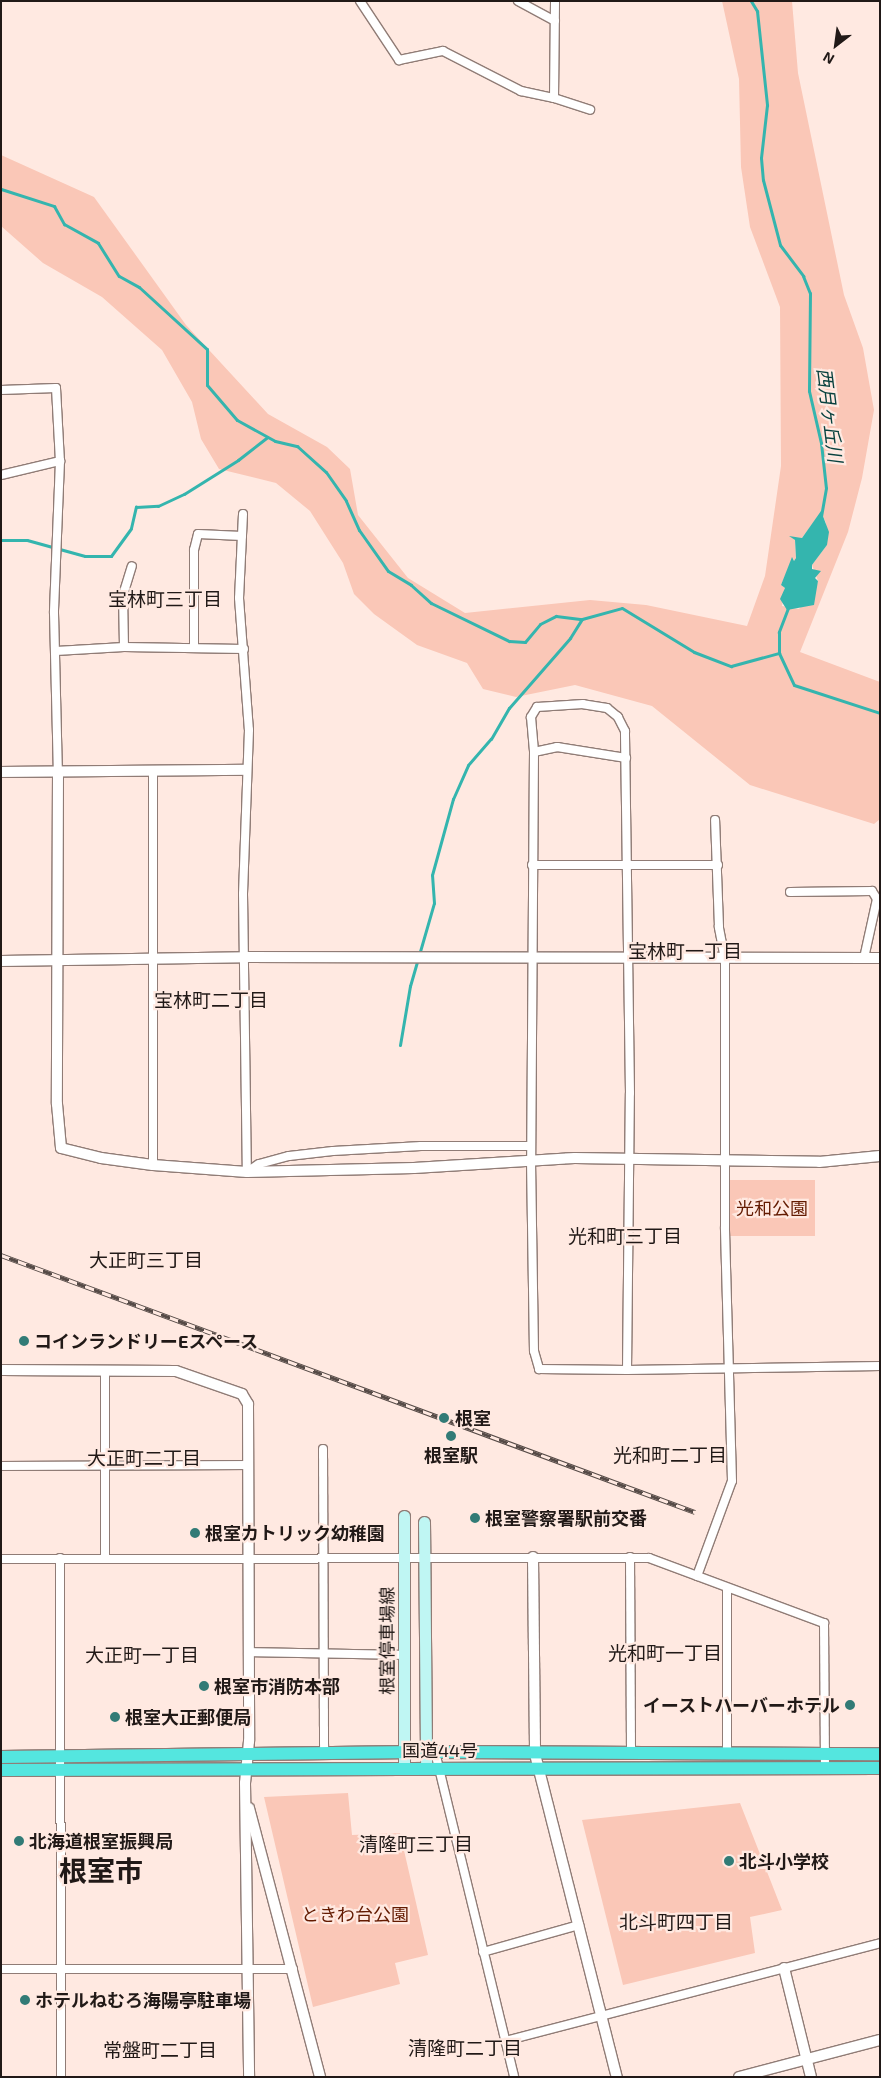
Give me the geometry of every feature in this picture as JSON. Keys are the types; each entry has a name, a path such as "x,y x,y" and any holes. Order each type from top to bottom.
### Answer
{"highway":[{"name":"国道44号","path":"1,1757 246,1756 430,1752 535,1754 880,1754"},
{"name":"国道44号","path":"1,1770 404,1767 538,1769 880,1768"}],"main road":[{"name":"根室停車場線","path":"404,1516 404,1767"},
{"path":"424,1522 430,1752 432,1767"}],"street":[{"path":"518,1 555,21"},
{"path":"554,98 555,1"},
{"path":"362,2 399,60 443,51 521,91 554,98 590,110"},
{"path":"1,390 56,388 60,461 54,613 58,772 58,1139 61,1148 101,1158 153,1165 247,1172 414,1168 531,1161 629,1159 820,1162 880,1156"},
{"path":"1,475 60,461"},
{"path":"243,514 239,598 249,730 246,770 247,1172"},
{"path":"194,648 194,550 198,534 242,536"},
{"path":"124,647 123,595 132,566"},
{"path":"56,651 124,647 244,649"},
{"path":"627,1370 629,866 625,731 618,717 607,708 583,704 537,707 532,717 534,752 531,1161 534,1351 539,1369 627,1370 880,1366"},
{"path":"534,752 557,747 626,758"},
{"path":"1,772 153,773 246,770"},
{"path":"153,773 151,961 153,1165"},
{"path":"697,1576 732,1481 727,1368 725,959 719,928 715,820"},
{"path":"532,865 718,865"},
{"path":"790,892 872,890 877,899 864,958"},
{"path":"1,961 151,961 246,957 531,959 880,958"},
{"path":"247,1172 259,1164 289,1156 421,1146 531,1146"},
{"path":"1,1370 105,1370 189,1373 242,1394 248,1404 248,1652 245,1793 249,2077"},
{"path":"105,1370 105,1559"},
{"path":"323,1448 324,1754"},
{"path":"1,1466 248,1465"},
{"path":"533,1557 535,1754 617,2077"},
{"path":"630,1557 631,1754"},
{"path":"60,1558 61,2077"},
{"path":"1,1559 649,1558 824,1623 825,1767"},
{"path":"727,1754 728,1588"},
{"path":"248,1652 404,1655"},
{"path":"432,1767 483,1952 514,2077"},
{"path":"245,1793 320,2077"},
{"path":"483,1952 579,1926"},
{"path":"505,2041 880,1943"},
{"path":"784,1968 811,2077"},
{"path":"1,1969 292,1969"},
{"path":"740,2077 880,2040"}],"green space":[{"path":"722,1 792,1 798,73 844,295 863,348 874,410 862,478 848,532 800,652 880,682 880,819 874,824 750,785 652,706 575,685 516,697 483,689 467,663 417,645 374,614 354,594 343,563 310,511 276,483 219,469 201,439 192,402 162,350 102,297 43,263 1,226 1,155 94,197 186,325 268,414 327,447 350,469 358,515 408,578 465,613 590,600 646,605 747,626 765,576 781,466 780,307 750,227 741,167 739,79","holes":["821,512 826,523 827,545 812,565 818,581 816,587 799,609 782,606 785,588 781,585 793,558 794,561 796,558 795,540 791,537 802,538"]},
{"name":"光和公園","path":"729,1180 815,1180 815,1236 729,1236"},
{"name":"ときわ台公園","path":"348,1793 352,1835 400,1833 428,1955 395,1963 400,1984 313,2007 264,1797"},
{"path":"740,1803 782,1910 750,1917 755,1953 623,1985 582,1820"}],"water":[{"path":"821,511 829,532 827,545 812,565 812,569 821,571 815,578 818,581 814,605 787,610 780,599 785,588 781,585 792,557 794,561 796,558 795,540 789,536 802,538"}],"waterway":[{"name":"西月ヶ丘川","path":"751,1 757,11 767,105 761,158 763,180 780,245 803,276 810,293 809,391 821,443 826,488 821,516"},
{"path":"1,189 54,206 64,224 98,243 119,276 139,287 207,349 207,385 237,420 275,441 297,446 326,472 346,501 359,530 388,571 411,585 431,603 509,641 525,642 540,624 556,616 582,619 622,608 694,652 731,666 779,653"},
{"path":"1,540 27,540 85,556 111,556 131,528 136,507 158,506 184,494 238,460 267,437"},
{"name":"西月ヶ丘川","path":"788,608 779,632 779,653 794,685 880,713"},
{"path":"400,1045 410,986 434,903 432,875 453,799 468,765 491,739 509,708 570,638 582,619"}],"railway":[{"path":"1,1255 695,1512"}],"place":[{"name":"コインランドリーEスペース","path":"24,1341"},
{"name":"根室","path":"444,1418"},
{"name":"根室駅","path":"451,1436"},
{"name":"根室警察署駅前交番","path":"475,1518"},
{"name":"根室カトリック幼稚園","path":"195,1533"},
{"name":"根室市消防本部","path":"204,1686"},
{"name":"イーストハーバーホテル","path":"850,1705"},
{"name":"根室大正郵便局","path":"115,1717"},
{"name":"北海道根室振興局","path":"19,1841"},
{"name":"北斗小学校","path":"729,1861"},
{"name":"ホテルねむろ海陽亭駐車場","path":"25,2000"}],"district":[{"name":"宝林町三丁目","path":"165,599"},
{"name":"宝林町一丁目","path":"685,951"},
{"name":"宝林町二丁目","path":"211,1000"},
{"name":"光和町三丁目","path":"625,1236"},
{"name":"大正町三丁目","path":"146,1260"},
{"name":"光和町二丁目","path":"670,1455"},
{"name":"大正町二丁目","path":"144,1458"},
{"name":"光和町一丁目","path":"665,1653"},
{"name":"大正町一丁目","path":"142,1655"},
{"name":"清隆町三丁目","path":"416,1844"},
{"name":"根室市","path":"101,1870"},
{"name":"北斗町四丁目","path":"676,1922"},
{"name":"清隆町二丁目","path":"465,2048"},
{"name":"常盤町二丁目","path":"160,2050"}]}
